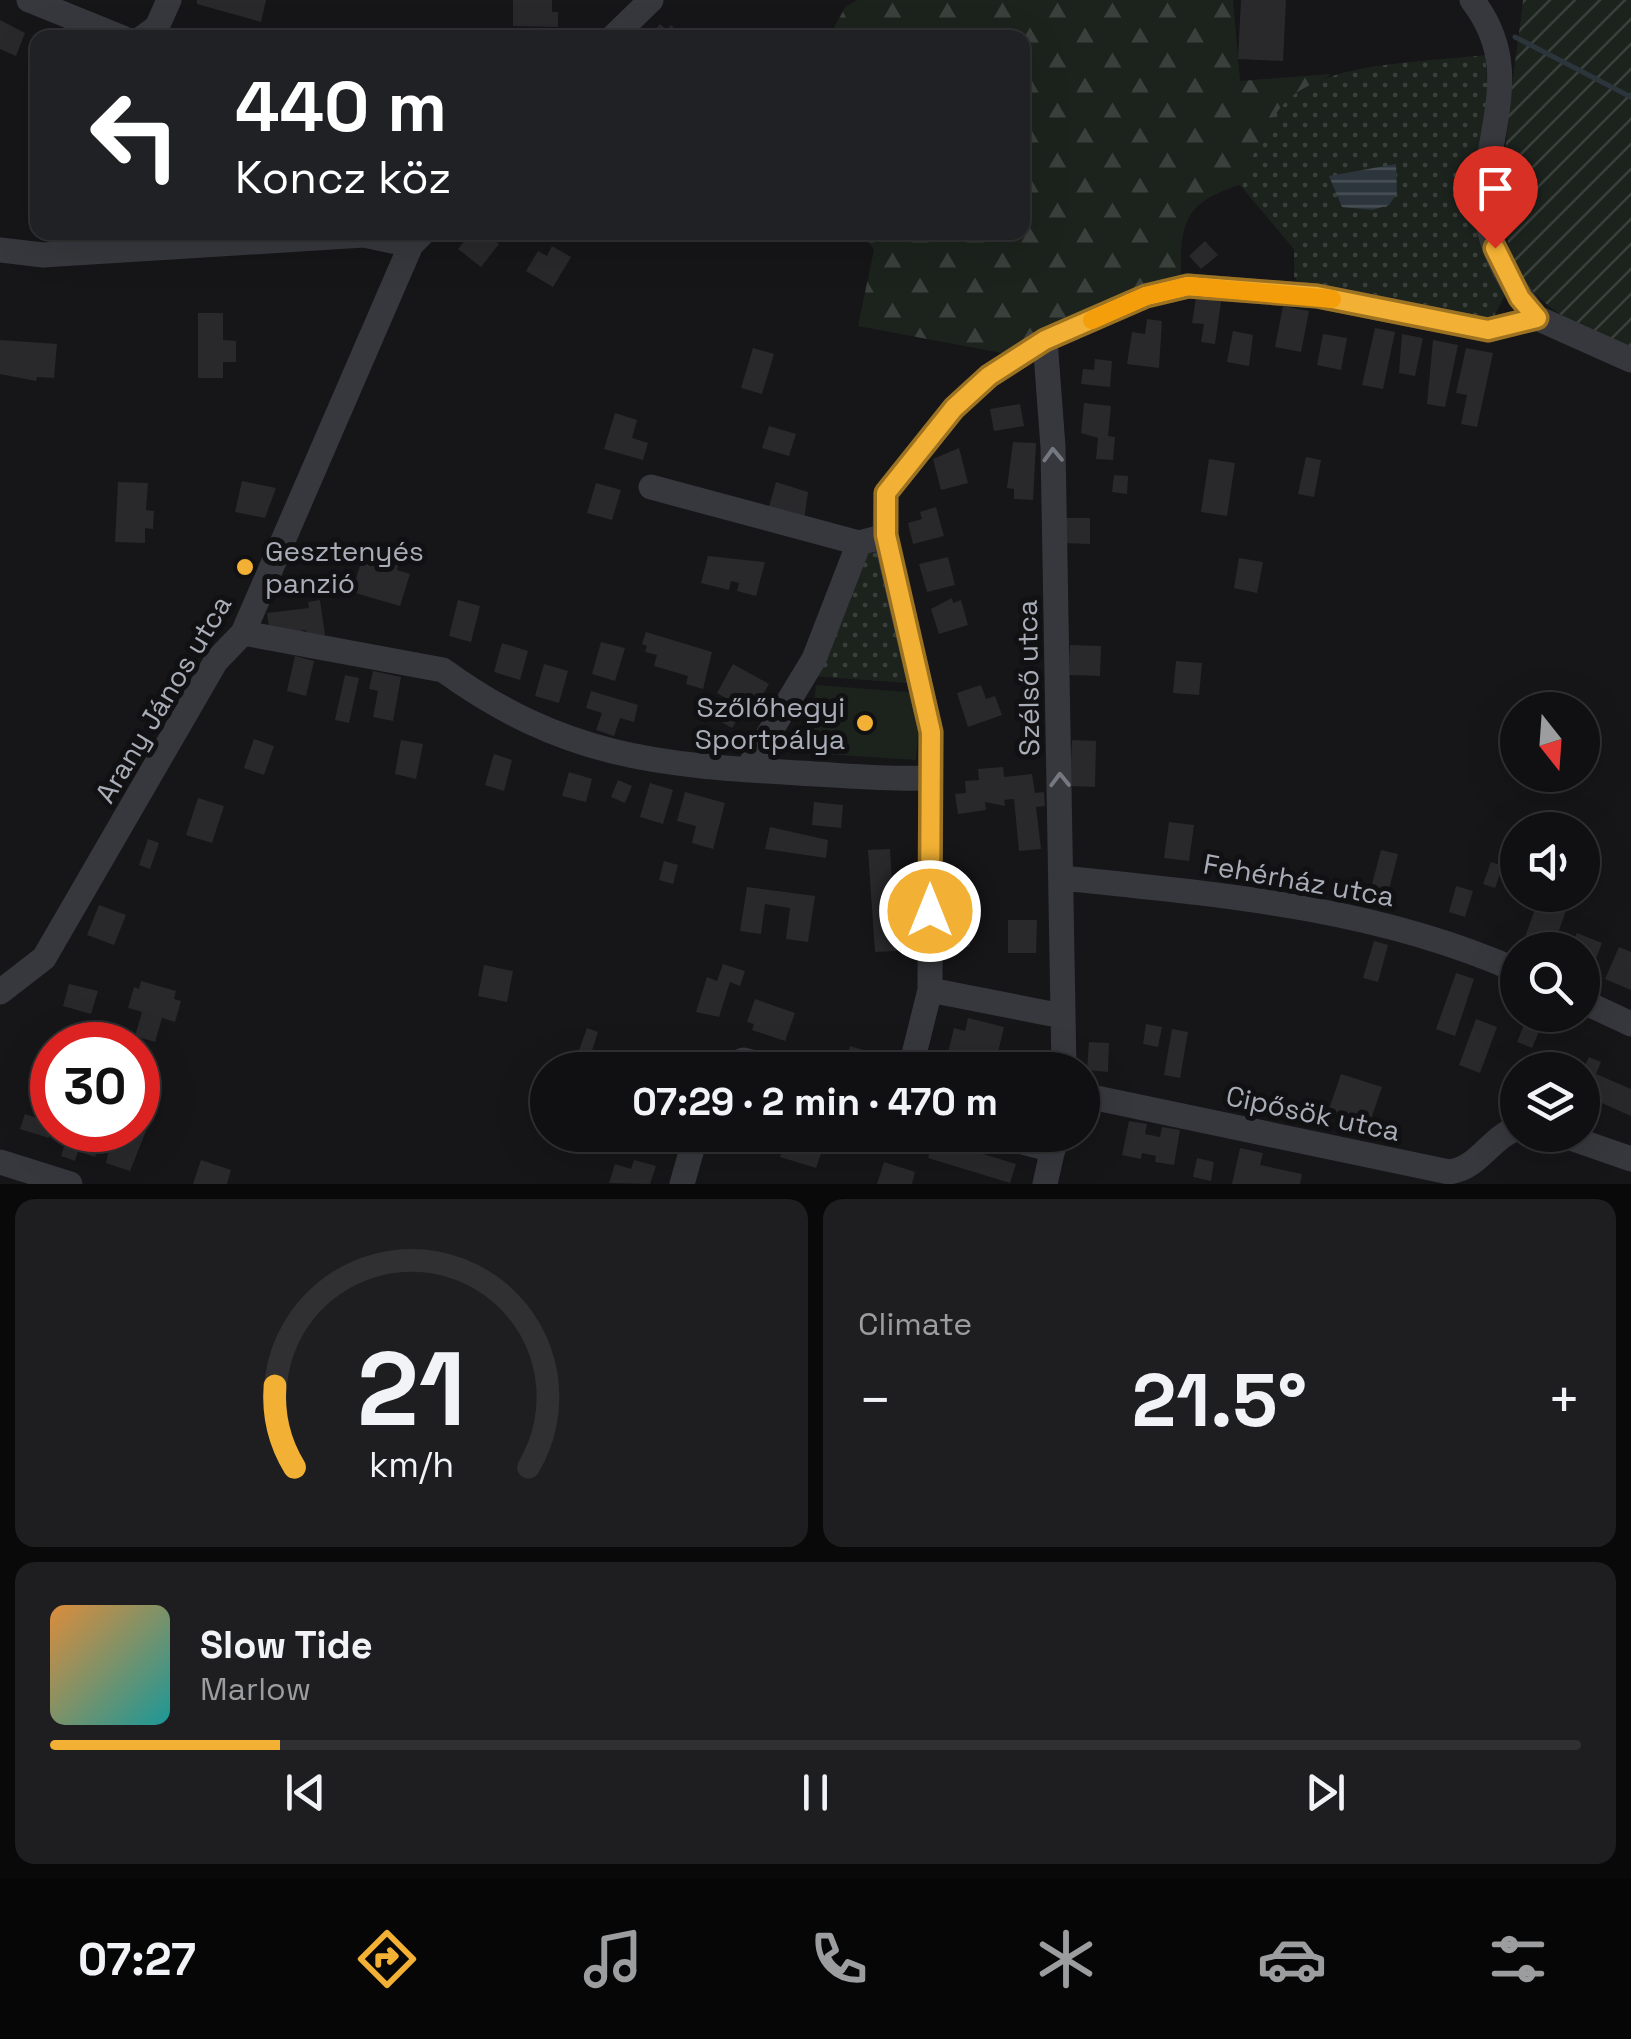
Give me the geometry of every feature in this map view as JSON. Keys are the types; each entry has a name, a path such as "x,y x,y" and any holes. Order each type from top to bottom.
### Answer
{"street":[{"path":"29,0 117,30"},
{"path":"152,30 158,27 169,0"},
{"path":"620,30 651,0"},
{"path":"1472,0 1490,28 1500,58 1488,221 1503,268 1537,318 1631,360"},
{"path":"0,250 43,255 284,240"},
{"name":"Arany János utca","path":"0,992 44,958 216,661 243,633 418,240"},
{"path":"914,1052 930,990 931,732 886,535 886,493 892,480 954,408 989,376 1045,340 1146,296 1188,286 1317,296 1488,330 1537,318"},
{"name":"Szélső utca","path":"1045,340 1054,447 1063,1052"},
{"path":"652,487 860,542 886,535"},
{"path":"747,770 814,659 860,542"},
{"path":"243,633 443,670 468,689 587,748 656,764 929,778"},
{"name":"Fehérház utca","path":"1062,878 1230,895 1394,927 1424,934 1500,964"},
{"path":"930,990 1062,1016"},
{"path":"1600,1009 1631,1024"},
{"name":"Cipősök utca","path":"1100,1099 1448,1172 1469,1167 1500,1137"},
{"path":"1600,1148 1631,1158"},
{"path":"682,1184 691,1152"},
{"path":"1045,1184 1052,1152"},
{"path":"0,1162 70,1184"}],"green space":[{"path":"858,0 1233,0 1240,81 1332,74 1297,97 1274,120 1240,185 1205,200 1195,209 1183,233 1181,285 1024,357 858,326 874,250 868,240 1030,240 1030,30 832,30 846,6"},
{"path":"1523,0 1631,0 1631,348 1565,318 1535,294 1515,266 1504,208 1504,173"},
{"path":"1485,55 1505,295 1492,320 1300,285 1294,276 1294,249 1240,185 1277,112 1296,93 1337,75 1387,65"},
{"path":"886,548 922,684 813,676 869,549"},
{"name":"Szőlőhegyi Sportpálya","path":"816,685 921,693 916,760 809,753"}],"shaded area":[{"path":"1396,164 1397,193 1389,205 1372,210 1342,207 1329,176"}],"building":[{"path":"197,0 266,0 261,22 197,4"},
{"path":"513,0 552,0 552,12 558,12 558,27 513,26"},
{"path":"1241,0 1286,0 1283,61 1238,59"},
{"path":"0,20 25,33 16,56 0,49"},
{"path":"465,240 494,240 499,244 481,267 458,249"},
{"path":"1205,241 1218,255 1201,269 1189,256"},
{"path":"552,246 571,257 553,287 526,271 538,251 547,256"},
{"path":"1197,292 1222,295 1215,344 1201,342 1204,324 1192,323"},
{"path":"1283,306 1309,311 1301,352 1275,347"},
{"path":"198,313 223,313 223,340 236,341 236,362 223,362 223,378 198,378"},
{"path":"1147,319 1162,321 1159,368 1127,364 1132,332 1145,334"},
{"path":"1375,328 1395,332 1383,389 1362,385"},
{"path":"1233,331 1253,335 1249,366 1227,362"},
{"path":"1323,334 1347,338 1341,370 1317,365"},
{"path":"1402,334 1423,338 1415,376 1399,373"},
{"path":"0,340 57,344 54,378 37,377 36,381 0,374"},
{"path":"1433,340 1458,345 1445,407 1427,404"},
{"path":"753,348 774,354 762,394 741,388"},
{"path":"1466,348 1493,353 1477,427 1461,424 1467,395 1456,393"},
{"path":"1095,359 1112,361 1110,387 1081,384 1083,369 1094,370"},
{"path":"1084,403 1111,406 1108,436 1115,437 1113,460 1096,459 1098,438 1081,433"},
{"path":"1020,404 1024,426 994,431 990,409"},
{"path":"615,413 637,420 632,438 648,443 643,460 604,449"},
{"path":"769,426 796,434 789,456 762,448"},
{"path":"1013,442 1036,443 1033,500 1014,499 1014,489 1007,488"},
{"path":"959,448 968,483 941,490 933,459"},
{"path":"1306,457 1321,460 1314,497 1298,494"},
{"path":"1209,459 1235,463 1227,516 1201,512"},
{"path":"1114,475 1128,476 1127,494 1112,492"},
{"path":"242,481 276,488 265,518 235,512"},
{"path":"118,482 148,483 146,510 154,511 153,529 145,528 145,543 115,542"},
{"path":"776,482 808,492 804,520 768,510"},
{"path":"596,483 621,490 612,520 587,513"},
{"path":"936,507 944,536 913,544 908,523 922,519 920,512"},
{"path":"1064,518 1090,518 1090,544 1063,543"},
{"path":"381,556 399,561 397,570 410,574 400,606 352,592 362,559 378,564"},
{"path":"708,556 765,562 756,596 737,591 739,583 731,581 729,590 701,583"},
{"path":"948,557 955,585 927,592 919,564"},
{"path":"1239,558 1263,562 1257,593 1234,588"},
{"path":"952,598 953,603 961,600 968,625 939,634 931,609"},
{"path":"320,600 325,635 307,638 306,630 270,634 267,613 309,608 308,602"},
{"path":"458,600 480,606 471,642 449,636"},
{"path":"646,632 712,652 703,689 686,684 688,676 654,666 657,655 645,652 647,646 642,644"},
{"path":"601,642 625,648 615,681 592,674"},
{"path":"502,643 528,651 520,680 494,672"},
{"path":"1070,645 1101,646 1100,676 1069,675"},
{"path":"295,656 314,661 306,696 287,691"},
{"path":"1176,661 1202,663 1199,695 1173,693"},
{"path":"544,664 568,671 559,703 535,696"},
{"path":"733,664 769,684 752,713 744,708 732,728 715,718 726,698 717,693"},
{"path":"373,671 401,677 393,721 373,717 378,691 369,689"},
{"path":"345,675 359,678 349,723 335,720"},
{"path":"981,685 986,699 995,696 1002,715 968,727 957,693"},
{"path":"591,691 638,705 634,722 620,718 614,736 596,730 602,713 586,708"},
{"path":"254,739 274,746 264,775 244,768"},
{"path":"401,740 423,744 416,779 395,774"},
{"path":"1072,740 1096,741 1095,787 1070,786"},
{"path":"494,754 512,760 504,791 485,785"},
{"path":"1003,767 1004,777 1032,774 1035,793 1044,792 1045,806 1036,807 1041,849 1019,851 1014,799 1004,800 1005,806 985,802 986,810 958,814 955,794 966,793 965,781 979,780 978,769"},
{"path":"569,772 592,779 586,802 562,796"},
{"path":"618,780 632,786 625,803 611,797"},
{"path":"650,783 673,790 663,824 640,817"},
{"path":"685,792 725,803 713,849 692,843 696,826 677,821"},
{"path":"198,798 224,806 212,843 186,835"},
{"path":"814,802 843,805 841,828 812,825"},
{"path":"1169,822 1194,825 1189,861 1164,858"},
{"path":"770,827 828,840 826,858 765,849"},
{"path":"148,839 159,843 150,869 139,865"},
{"path":"890,849 896,951 875,952 868,850"},
{"path":"1381,850 1398,854 1387,897 1370,892"},
{"path":"664,861 678,865 673,884 659,880"},
{"path":"1491,862 1500,865 1495,888 1483,884"},
{"path":"1456,886 1473,891 1465,917 1449,912"},
{"path":"747,887 815,896 808,942 786,939 790,908 765,904 761,934 740,931"},
{"path":"99,905 126,915 114,945 87,935"},
{"path":"958,907 970,907 970,947 942,947 942,913 958,913"},
{"path":"1534,912 1566,912 1558,932 1527,932"},
{"path":"1008,920 1037,920 1036,953 1008,953"},
{"path":"1374,941 1388,945 1378,982 1363,978"},
{"path":"1619,947 1631,952 1631,990 1605,979"},
{"path":"723,964 745,971 740,986 730,982 719,1017 696,1012 707,977 717,981"},
{"path":"484,965 513,971 507,1002 478,996"},
{"path":"1456,973 1474,979 1455,1036 1436,1029"},
{"path":"141,981 176,991 174,999 181,1001 175,1022 162,1018 160,1025 139,1022 142,1012 128,1008 134,987 139,989"},
{"path":"69,984 98,991 91,1014 63,1006"},
{"path":"755,999 795,1013 785,1041 752,1030 754,1024 747,1022"},
{"path":"968,1018 1004,1027 998,1052 948,1052 954,1028 965,1031"},
{"path":"1476,1019 1497,1027 1480,1073 1459,1065"},
{"path":"1146,1024 1162,1027 1158,1047 1143,1044"},
{"path":"587,1028 598,1032 592,1052 578,1052"},
{"path":"1172,1029 1188,1032 1180,1078 1164,1075"},
{"path":"1521,1032 1539,1032 1532,1048 1517,1042"},
{"path":"1089,1042 1109,1043 1108,1072 1100,1071 1100,1052 1088,1052"},
{"path":"850,1046 870,1052 848,1052"},
{"path":"1341,1074 1382,1087 1369,1125 1328,1112"},
{"path":"1600,1076 1631,1089 1631,1116 1600,1102"},
{"path":"25,1114 30,1116 30,1132 20,1129"},
{"path":"1129,1121 1147,1124 1145,1134 1160,1137 1162,1127 1180,1130 1174,1165 1155,1162 1156,1156 1142,1153 1141,1159 1122,1155"},
{"path":"1240,1148 1263,1153 1260,1165 1302,1174 1300,1184 1232,1184"},
{"path":"62,1152 78,1152 75,1161 61,1156"},
{"path":"108,1152 138,1152 130,1171 106,1163"},
{"path":"782,1152 822,1152 816,1168 780,1157"},
{"path":"930,1152 977,1152 1016,1164 1010,1183 928,1158"},
{"path":"1197,1158 1214,1162 1211,1181 1193,1177"},
{"path":"201,1160 231,1170 227,1184 193,1184"},
{"path":"634,1160 656,1166 650,1184 609,1183 615,1164 631,1169"},
{"path":"884,1162 915,1172 912,1184 877,1184"}],"waterway":[{"path":"1515,37 1631,97"}],"slow traffic":[{"path":"1092,320 1146,296 1188,286 1332,299"}],"place":[{"name":"Gesztenyés panzió","path":"245,567"},
{"name":"Szőlőhegyi Sportpálya","path":"865,723"}],"route":[{"path":"930,911 931,732 886,535 886,493 892,480 954,408 989,376 1045,340 1146,296 1188,286 1317,296 1488,330 1537,318 1520,298 1495,248"}]}
